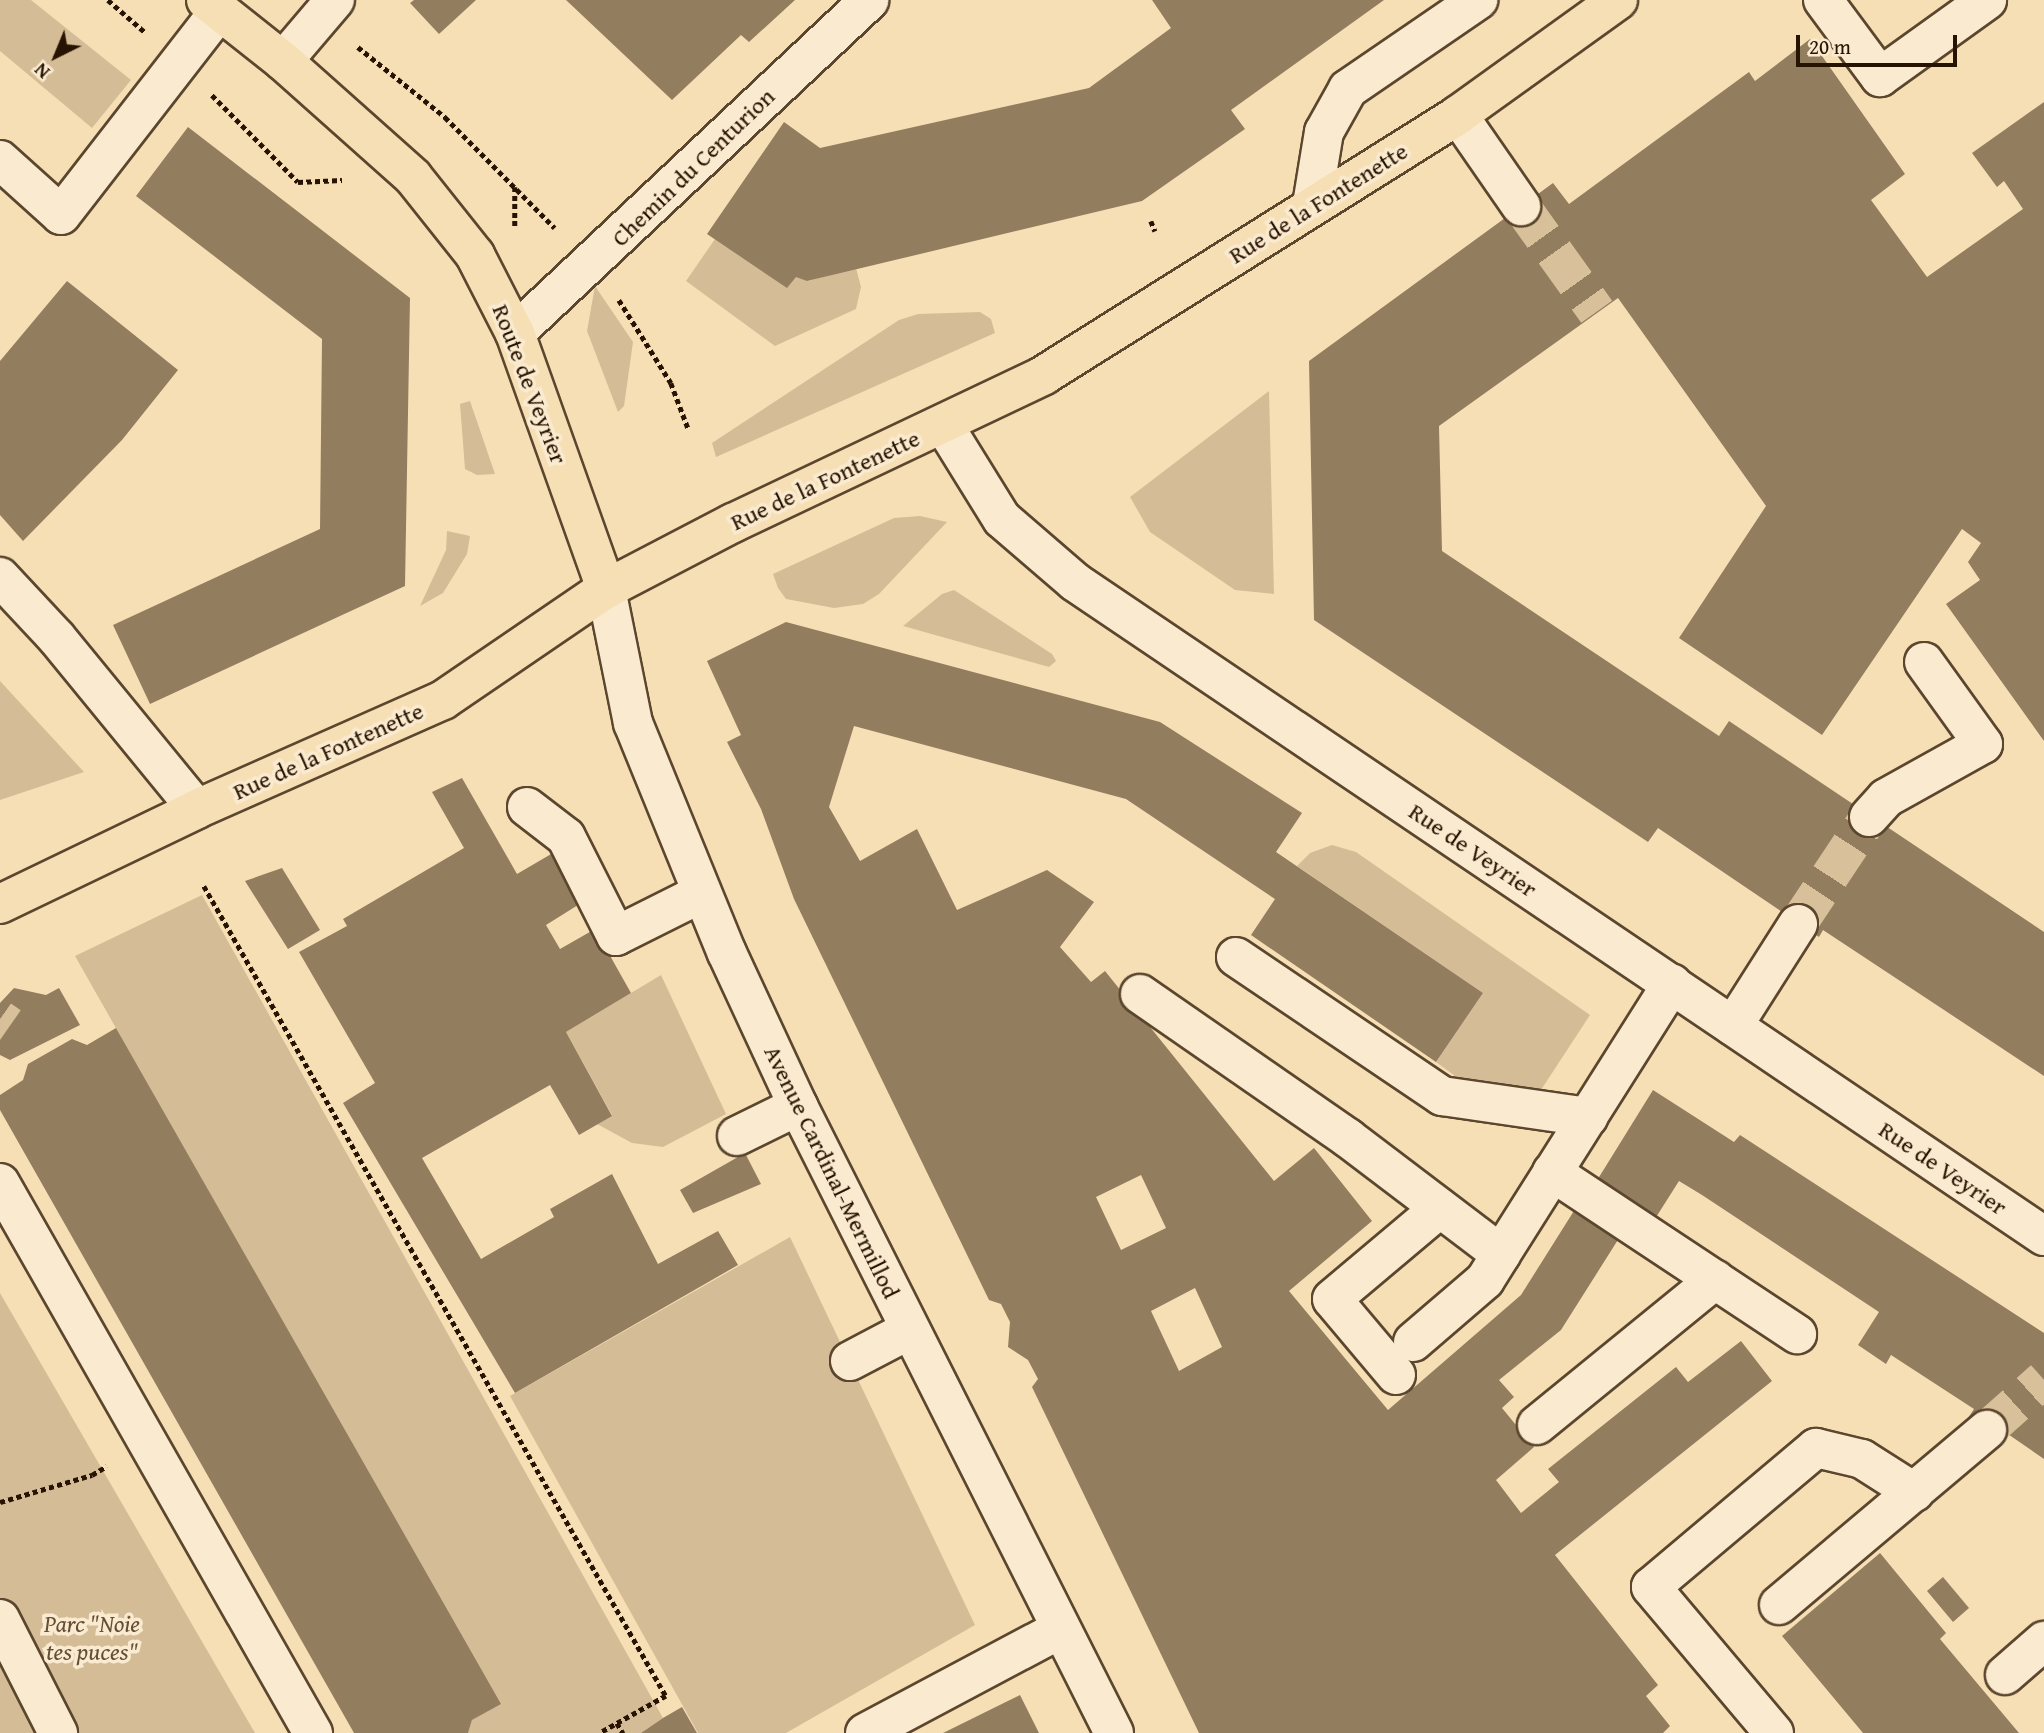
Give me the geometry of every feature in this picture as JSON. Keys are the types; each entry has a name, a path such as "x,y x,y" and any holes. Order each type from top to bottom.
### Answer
{"main road":[{"name":"Rue de la Fontenette","path":"0,904 197,809 443,700 606,589 943,424 1097,344 1312,205 1458,115 1618,0"},
{"name":"Route de Veyrier","path":"212,6 283,61 413,177 475,255 515,333 606,589"}],"street":[{"name":"Chemin du Centurion","path":"515,333 591,266 869,0"},
{"path":"1312,205 1324,132 1348,89 1478,0"},
{"path":"1823,0 1880,77 1987,0"},
{"path":"0,160 61,215 212,6"},
{"path":"283,61 327,8"},
{"path":"1458,115 1521,206"},
{"name":"Rue de Veyrier","path":"943,424 1002,519 1056,568 2044,1236"},
{"path":"0,577 56,637 197,809"},
{"name":"Avenue Cardinal-Mermillod","path":"606,589 634,723 702,892 798,1106 1059,1630 1114,1733"},
{"path":"1869,817 1885,798 1945,781 1983,744 1924,662"},
{"path":"527,807 566,837 616,936 702,892"},
{"path":"1732,1026 1798,924"},
{"path":"1236,957 1442,1096 1588,1117"},
{"path":"1413,1342 1485,1280 1672,984"},
{"path":"1140,994 1348,1138 1501,1254"},
{"path":"737,1136 798,1106"},
{"path":"1552,1172 1797,1334"},
{"path":"0,1183 313,1733"},
{"path":"1396,1375 1332,1299 1440,1208"},
{"path":"1537,1424 1716,1280"},
{"path":"850,1361 909,1330"},
{"path":"1779,1605 1987,1430"},
{"path":"1774,1733 1651,1587 1816,1447 1862,1458 1914,1492"},
{"path":"0,1619 58,1733"},
{"path":"865,1733 1059,1630"},
{"path":"2005,1675 2044,1641"}],"path":[{"path":"327,8 445,117 591,266"},
{"path":"1151,221 1155,231"},
{"path":"628,311 671,383 688,428"},
{"path":"204,886 666,1696 600,1733"},
{"path":"0,1502 92,1475 148,1442"},
{"path":"617,1723 623,1733"}],"green space":[{"path":"0,0 31,0 131,80 92,128 0,51"},
{"path":"715,239 808,281 856,268 861,287 856,309 775,346 686,281"},
{"path":"595,286 633,342 624,406 618,412 587,331"},
{"path":"980,312 991,319 995,333 716,457 712,443 899,320 918,314"},
{"path":"1269,391 1274,594 1235,590 1150,532 1130,497"},
{"path":"470,401 495,474 477,475 465,469 460,404"},
{"path":"920,516 947,522 879,594 863,604 834,608 786,599 778,588 773,574 894,518"},
{"path":"447,531 470,536 467,554 443,593 420,606 446,550"},
{"path":"954,590 1052,654 1056,661 1049,667 903,626 942,594"},
{"path":"0,681 84,772 0,800"},
{"path":"1332,845 1356,852 1590,1015 1539,1093 1458,1078 1436,1062 1483,993 1297,866 1310,853"},
{"path":"202,895 663,1718 641,1733 468,1733 472,1720 500,1704 75,956"},
{"path":"661,975 726,1114 663,1147 632,1143 597,1124 612,1115 566,1032"},
{"path":"790,1237 975,1625 786,1733 698,1733 510,1396"},
{"name":"Parc \"Noie tes puces\"","path":"0,1293 255,1733 0,1733"}],"building":[{"path":"414,0 476,0 439,34 410,3"},
{"path":"566,0 795,0 749,42 741,35 672,100"},
{"path":"1152,0 1384,0 1231,110 1245,129 1142,201 807,281 796,277 787,288 707,234 784,122 820,148 1089,88 1171,28"},
{"path":"1810,39 1905,174 1871,200 1927,277 2023,209 2004,181 1997,187 1972,153 2044,102 2044,741 1946,604 1980,580 1968,562 1981,543 1962,529 1822,735 1679,638 1766,506 1618,298 1439,426 1442,551 1719,736 1729,721 2044,932 2044,1076 1823,930 1819,937 1658,828 1648,842 1314,620 1309,361 1553,183 1569,204 1749,72 1755,81"},
{"path":"188,127 410,298 405,586 150,704 113,625 320,529 322,339 136,196"},
{"path":"67,281 178,370 122,440 23,541 0,515 0,361"},
{"path":"786,622 1160,722 1302,813 1276,852 1483,993 1436,1062 1251,935 1275,899 1126,799 854,726 829,807 860,861 917,829 957,910 1047,870 1094,902 1060,947 1091,982 1105,971 1274,1181 1314,1148 1372,1221 1289,1291 1388,1410 1521,1295 1577,1206 1621,1235 1561,1330 1499,1380 1514,1397 1502,1408 1534,1447 1496,1480 1521,1513 1559,1482 1548,1469 1676,1367 1688,1382 1741,1341 1772,1381 1555,1555 1658,1685 1646,1696 1670,1726 1663,1733 1199,1733 1032,1387 1038,1379 1028,1360 1008,1347 1010,1322 1001,1304 989,1300 794,899 761,809 727,742 741,735 707,661","holes":["1141,1175 1166,1228 1121,1250 1096,1197","1195,1288 1222,1347 1179,1371 1151,1311"]},
{"path":"462,778 517,874 558,850 586,900 546,925 560,949 595,929 631,993 566,1032 612,1116 579,1135 550,1085 422,1158 481,1259 554,1217 550,1209 612,1174 658,1264 718,1231 738,1265 515,1393 343,1103 375,1083 299,952 347,926 343,919 464,848 432,792"},
{"path":"282,868 320,930 288,949 245,881"},
{"path":"14,988 46,995 59,988 80,1025 10,1060 0,1055 0,1003"},
{"path":"116,1028 501,1704 472,1720 468,1733 354,1733 0,1110 0,1095 23,1080 28,1064 72,1039 87,1045"},
{"path":"1653,1090 1734,1142 1740,1135 2044,1333 2044,1459 2002,1430 1995,1435 1968,1418 1974,1409 1891,1355 1886,1364 1858,1345 1879,1312 1702,1195 1679,1181 1653,1222 1596,1182"},
{"path":"745,1153 761,1184 693,1213 680,1190"},
{"path":"1880,1553 1946,1633 1940,1639 2019,1733 1863,1733 1782,1636"},
{"path":"1943,1577 1969,1608 1953,1622 1927,1591"},
{"path":"1020,1695 1039,1733 943,1733"},
{"path":"682,1707 697,1733 641,1733 663,1718"}],"tunnel":[{"path":"1521,206 1597,312"},
{"path":"1798,924 1869,817"},
{"path":"0,1019 10,1026"},
{"path":"1987,1430 2044,1379"}]}
